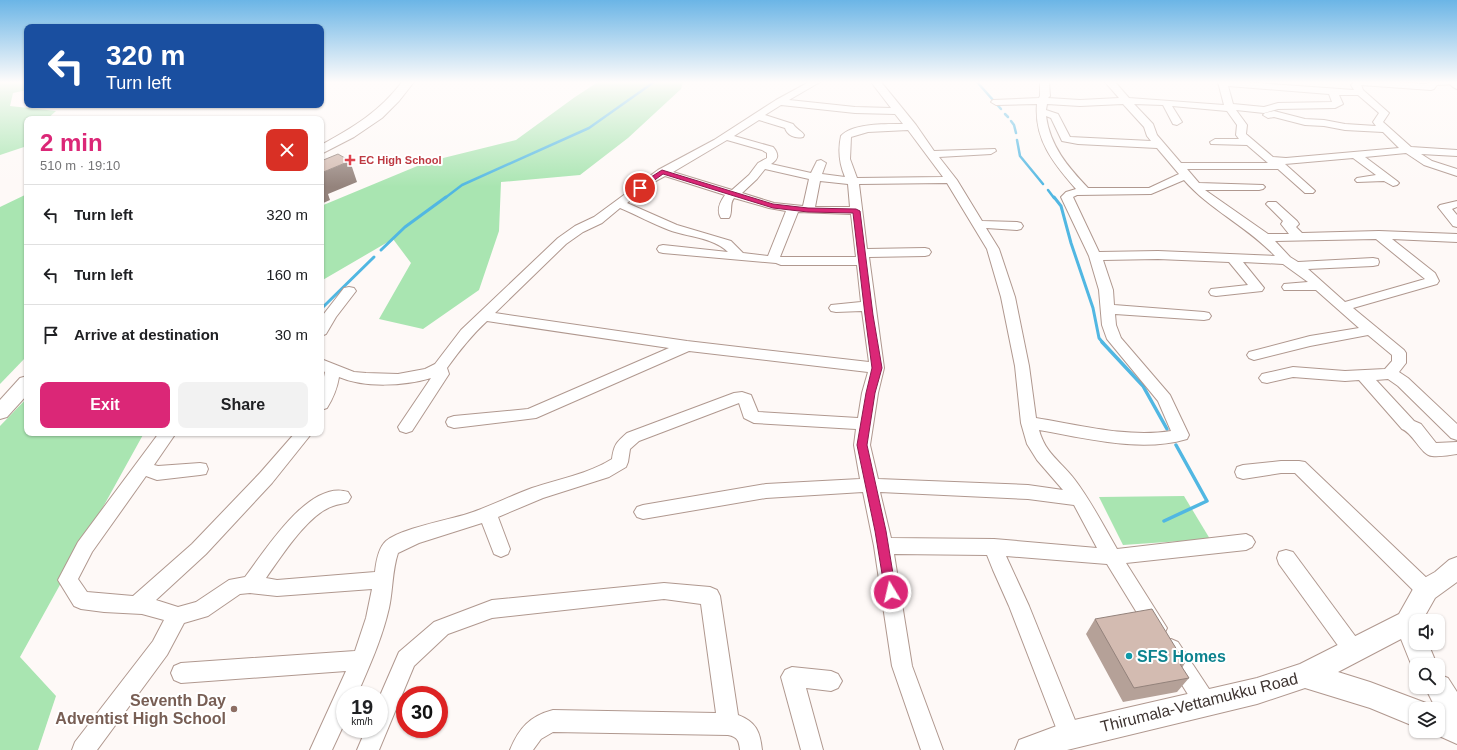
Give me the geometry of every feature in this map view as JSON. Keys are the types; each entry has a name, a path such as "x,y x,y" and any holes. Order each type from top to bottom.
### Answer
{"main road":[{"path":"324,148 352,133 374,117"},
{"path":"0,412 24,387"},
{"path":"1420,658 1408,622 1426,590 1456,569"},
{"name":"Thirumala-Vettamukku Road","path":"1029,750 1070,735 1256,691 1305,675 1354,652 1408,622"},
{"path":"1305,675 1370,695 1409,710"},
{"path":"1443,694 1457,716"},
{"path":"1445,725 1457,730"}],"street":[{"path":"324,399 329,390 327,367 352,377 398,379 428,374 440,368 466,332 562,241 579,229 598,220 662,172 727,137 756,117"},
{"path":"760,117 789,126 791,131 800,135"},
{"path":"903,117 951,180 993,249 1008,297 1022,366 1029,423 1035,444 1043,456 1068,483 1079,499 1112,557 1205,702"},
{"path":"1041,117 1042,131 1051,150 1066,171 1085,192"},
{"path":"1055,117 1066,139 1078,141 1160,145"},
{"path":"1141,117 1149,126 1152,136 1196,186 1265,238 1291,263 1399,353 1399,363 1392,369 1391,374"},
{"path":"1174,117 1177,122"},
{"path":"1236,117 1242,126 1241,134 1270,160 1286,161 1356,156 1408,150 1457,153"},
{"path":"1286,117 1305,122 1324,123 1345,127 1385,129"},
{"path":"1381,117 1378,122 1408,150 1428,163 1457,173"},
{"path":"912,127 854,130 846,136 844,143 844,158 848,172 853,181 859,238 863,257 877,368 862,445 883,546 902,666 932,750"},
{"path":"726,215 724,203 726,199 754,177 762,165 772,159 770,149 727,137"},
{"path":"1215,142 1249,142"},
{"path":"932,154 991,151"},
{"path":"1356,156 1388,177 1361,180"},
{"path":"808,210 815,177 821,163"},
{"path":"762,165 815,177 853,181 951,180"},
{"path":"1029,423 1132,439 1157,439 1181,435 1165,399 1114,339 1109,325 1106,290 1095,256 1067,197 1070,194 1076,192 1151,191 1183,171 1281,166 1309,191"},
{"path":"662,172 773,206 808,210 856,211"},
{"path":"1196,186 1259,187"},
{"path":"619,204 643,212 674,228 685,230 727,244 740,257"},
{"path":"1272,204 1293,224 1287,224 1299,237"},
{"path":"1457,204 1444,207 1457,222"},
{"path":"663,249 773,260 794,209"},
{"path":"979,224 1017,226"},
{"path":"1265,238 1379,236 1457,238"},
{"path":"1343,307 1432,281 1430,276 1379,236"},
{"path":"781,261 925,252"},
{"path":"1095,256 1153,255 1233,258 1291,263 1373,262"},
{"path":"1153,255 1161,266"},
{"path":"1216,292 1257,288 1233,258"},
{"path":"1289,287 1320,286"},
{"path":"324,325 330,314 349,290"},
{"path":"836,308 868,306"},
{"path":"1107,309 1204,316"},
{"path":"483,316 687,346 877,368"},
{"path":"1254,355 1310,341 1372,330"},
{"path":"454,422 530,414 687,346"},
{"path":"406,426 442,374 440,368"},
{"path":"1267,378 1293,372 1345,376 1391,374 1402,382 1457,434"},
{"path":"1363,375 1408,424 1415,428 1432,450 1457,448"},
{"path":"350,686 372,633 380,606 388,555 392,547 413,538 488,514 546,491 591,478 611,469 620,462 622,447 633,437 734,398 742,397 746,399 750,414 754,417 865,424"},
{"path":"166,436 85,547 68,580 81,600 118,604 138,604 164,610 177,616 201,610 236,586 250,585 277,588 383,580"},
{"path":"138,604 199,549 266,478 301,436"},
{"path":"143,467 157,473 200,469"},
{"path":"1244,472 1281,467 1299,467 1426,590"},
{"path":"643,512 766,491 871,485 1028,492 1079,499"},
{"path":"250,585 280,542 313,508 329,499 342,497"},
{"path":"488,514 501,549"},
{"path":"883,546 994,547 1112,557 1246,542"},
{"path":"994,547 1002,570 1019,606 1070,735"},
{"path":"1286,558 1354,652"},
{"path":"388,702 406,659 441,628 492,609 664,591 710,596 728,724"},
{"path":"84,750 160,648 177,616"},
{"path":"181,673 362,660"},
{"path":"812,750 792,677 831,681"},
{"path":"321,750 336,718"},
{"path":"522,750 524,742 538,726 552,721 728,724 739,726 746,730 750,740 751,750"},
{"path":"368,750 373,738"}],"green space":[{"path":"0,117 24,117 24,147 0,155"},
{"path":"548,117 651,117 628,138 580,175 501,182 499,231 479,290 423,329 379,319 411,263 393,239 324,279 324,205 427,162 516,140"},
{"path":"24,195 24,359 0,384 0,207"},
{"path":"24,401 24,436 142,436 20,657 56,696 38,750 0,750 0,426"},
{"path":"1184,496 1210,539 1123,545 1099,497"}],"building":[{"path":"338,154 350,161 324,172 324,160"},
{"path":"1152,609 1185,663 1180,664 1189,678 1134,688 1095,619"}],"waterway":[{"path":"445,198 462,185 589,128 605,117"},
{"path":"1011,121 1014,125 1016,133"},
{"path":"1017,140 1020,156 1043,184"},
{"path":"1048,190 1054,198"},
{"path":"381,250 405,227 446,197"},
{"path":"1054,197 1061,206 1071,243 1093,308 1099,338 1103,343"},
{"path":"324,306 374,257"},
{"path":"1102,342 1143,386 1167,429"},
{"path":"1164,521 1207,501 1176,445"}],"place":[{"name":"EC High School","path":"350,160"},
{"name":"SFS Homes","path":"1129,656"},
{"name":"Seventh Day Adventist High School","path":"234,709"}],"route":[{"path":"640,188 662,172 735,193 773,206 808,210 856,211 877,368 870,393 862,445 891,592"}]}
